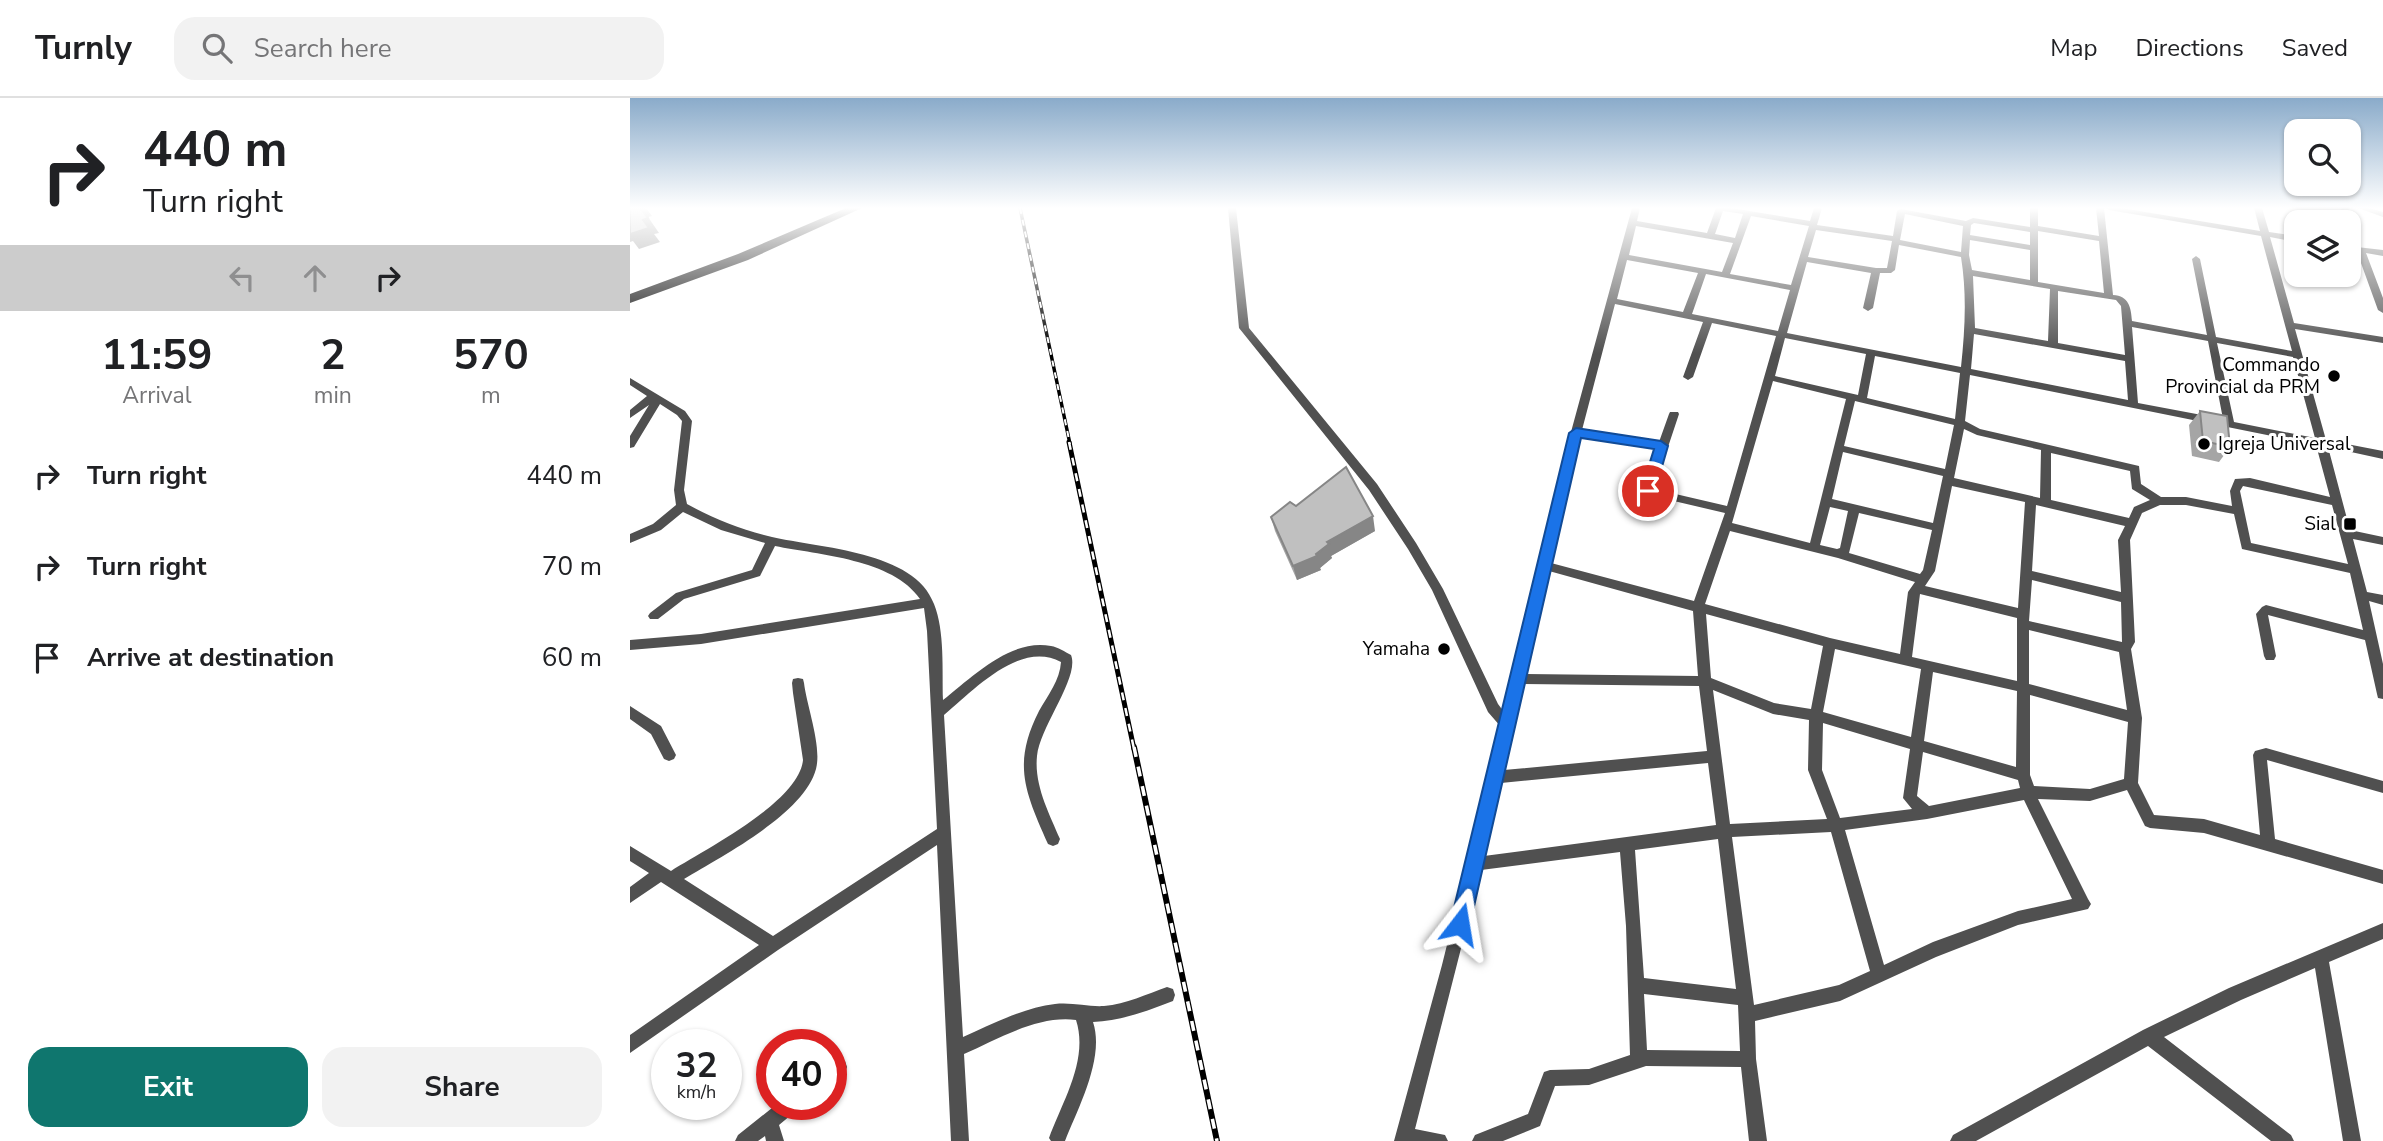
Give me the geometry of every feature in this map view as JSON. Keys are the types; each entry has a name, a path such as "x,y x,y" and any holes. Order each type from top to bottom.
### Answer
{"highway":[{"path":"630,297 732,257"},
{"path":"630,297 744,257"}],"street":[{"path":"1237,257 1244,328 1373,487 1437,589 1493,708 1507,725"},
{"path":"1439,1141 1403,1138 1445,993 1576,433 1615,301 1625,257 1794,288"},
{"path":"1726,274 1732,257"},
{"path":"1758,1141 1748,1059 1747,1015 1705,681 1699,605 1731,511 1802,259 1876,271 1893,269 1894,257"},
{"path":"1905,660 1920,584 1929,571 1939,528 1960,423 1970,330 1965,257"},
{"path":"2034,257 2034,284"},
{"path":"2106,257 2109,297"},
{"path":"2270,257 2362,595 2383,694"},
{"path":"2196,259 2229,425"},
{"path":"2361,261 2380,296 2383,310"},
{"path":"1687,314 1703,270"},
{"path":"1868,308 1876,271"},
{"path":"1968,272 2124,302 2128,323 2133,405"},
{"path":"2053,345 2054,289"},
{"path":"1615,301 2383,455"},
{"path":"1688,377 1709,319"},
{"path":"2128,323 2297,355"},
{"path":"2289,325 2383,340"},
{"path":"1970,330 2131,359"},
{"path":"1814,548 1839,448 1871,351"},
{"path":"1768,377 1960,423 1977,432 2133,467 2136,486 2160,501"},
{"path":"630,381 687,421 679,490 681,506"},
{"path":"630,415 656,398"},
{"path":"630,443 656,398"},
{"path":"1674,414 1648,491 1731,511"},
{"path":"1576,433 1661,446"},
{"path":"1839,448 2031,500 2132,523"},
{"path":"2045,503 2046,449"},
{"path":"2336,502 2239,482 2235,491 2246,546 2355,570"},
{"path":"1747,1015 1811,1002 1879,976 1933,950 2018,918 2083,904 2034,808 2031,792 2023,775 2021,687 2031,500"},
{"path":"2238,511 2186,501 2160,501 2138,510 2124,540 2129,642 2125,649 2135,718 2132,783 2150,821 2204,827 2383,877"},
{"path":"1826,502 1939,528"},
{"path":"681,506 697,516 772,541 883,567 915,586 928,603 933,623 960,1141"},
{"path":"657,527 681,506"},
{"path":"1838,554 1845,550 1854,509"},
{"path":"630,539 657,527 697,516"},
{"path":"1726,526 1838,554 2024,620 2125,649"},
{"path":"2345,533 2383,541"},
{"path":"654,616 680,596 756,573 772,541"},
{"path":"1547,566 1699,605 1830,643 2021,687 2135,718"},
{"path":"2025,574 2125,598"},
{"path":"2362,595 2383,600"},
{"path":"630,645 701,639 928,603"},
{"path":"2270,656 2262,614 2266,610 2372,637"},
{"path":"1830,643 1816,716 1815,770 1836,825 1879,976"},
{"path":"937,713 1017,654 1040,649 1060,653 1067,659 1068,672 1038,725 1027,768 1032,791 1053,839"},
{"path":"1927,813 1910,798 1928,665"},
{"path":"1518,679 1705,681 1773,708 1816,716 2023,775"},
{"path":"630,896 781,808 804,785 810,748 800,713 798,683"},
{"path":"630,712 656,730 669,755"},
{"path":"2268,843 2260,755 2266,754 2383,787"},
{"path":"1496,777 1714,756"},
{"path":"1475,864 1724,831 1836,825 1927,813 2031,792 2090,795 2132,783"},
{"path":"630,1045 773,945 943,834"},
{"path":"1627,845 1635,911 1634,985 1639,1061"},
{"path":"630,853 773,945"},
{"path":"1959,1141 2149,1036 2235,994 2383,932"},
{"path":"2321,960 2353,1141"},
{"path":"1634,985 1745,998"},
{"path":"955,1049 1044,1015 1070,1009 1100,1016 1167,995"},
{"path":"1058,1138 1084,1069 1087,1032 1082,1013"},
{"path":"2149,1036 2285,1141"},
{"path":"1481,1141 1534,1120 1550,1078 1589,1077 1639,1061 1748,1059"},
{"path":"744,1141 771,1120"},
{"path":"769,1122 775,1141"}],"building":[{"path":"2200,411 2227,416 2230,447 2203,441"},
{"path":"1346,467 1373,516 1327,542 1329,544 1316,554 1317,556 1293,566 1271,517 1290,502 1296,506"}],"railway":[{"path":"1030,257 1070,444"},
{"path":"1069,442 1134,749"},
{"path":"1134,747 1217,1141"}],"place":[{"name":"Commando Provincial da PRM","path":"2334,376"},
{"name":"Igreja Universal","path":"2204,444"},
{"name":"Sial","path":"2350,524"},
{"name":"Yamaha","path":"1444,649"}],"route":[{"path":"1460,924 1547,566 1576,433 1661,446 1648,491"}]}
